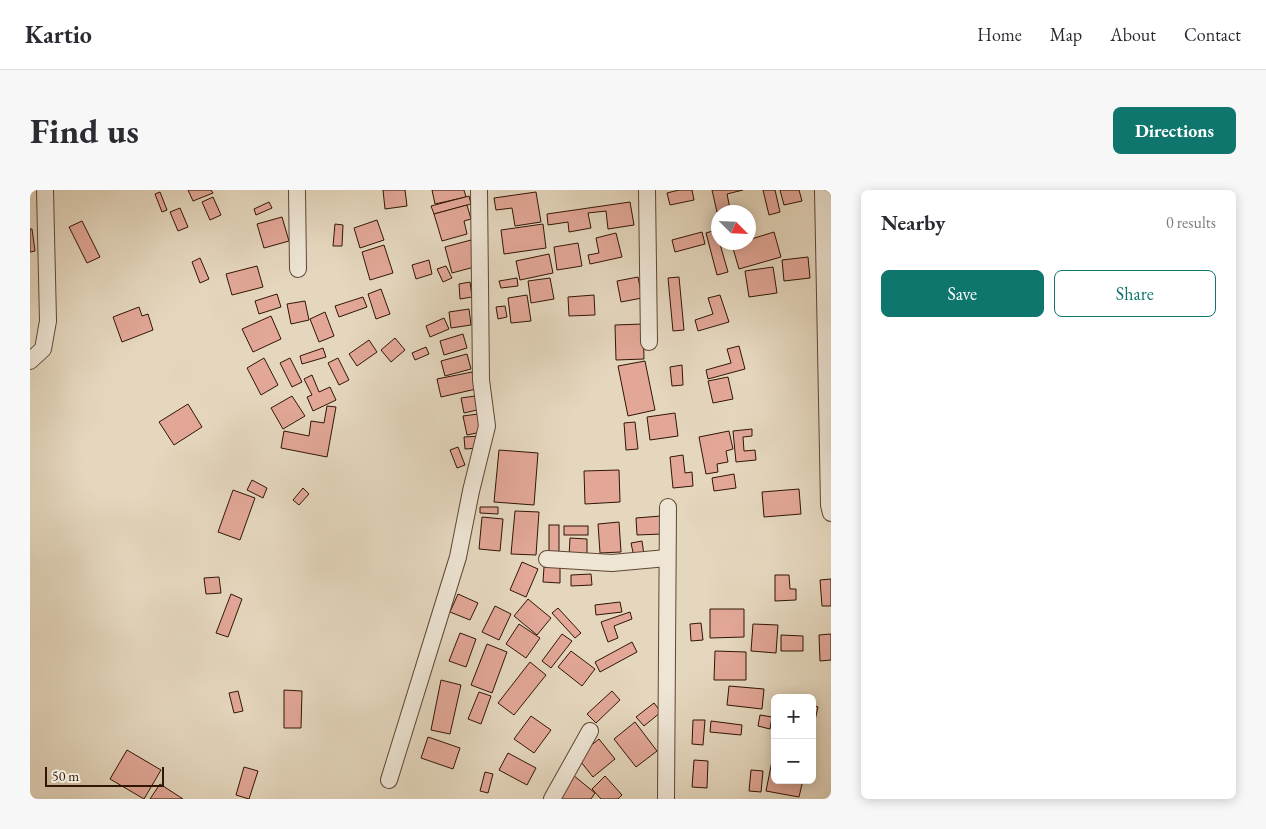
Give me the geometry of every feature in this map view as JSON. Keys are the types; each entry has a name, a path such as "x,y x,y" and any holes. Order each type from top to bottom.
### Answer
{"street":[{"path":"30,361 42,349 48,321 45,190"},
{"path":"297,190 298,268"},
{"path":"389,780 458,557 471,491 487,426 480,380 479,190"},
{"path":"647,190 649,342"},
{"path":"823,190 829,505 831,513"},
{"path":"666,799 668,507"},
{"path":"547,559 612,563 668,558"},
{"path":"552,799 590,731"}],"building":[{"path":"188,190 211,190 213,193 193,201"},
{"path":"383,190 405,190 407,206 385,209"},
{"path":"432,190 464,190 466,197 435,204"},
{"path":"679,190 692,190 694,200 670,205 667,193"},
{"path":"712,190 743,190 727,194 729,205 715,205"},
{"path":"763,190 775,190 780,212 769,215"},
{"path":"780,190 799,190 802,201 784,205"},
{"path":"160,192 167,210 162,212 155,194"},
{"path":"536,192 541,222 515,226 512,208 496,210 494,198"},
{"path":"469,196 471,204 434,214 431,206"},
{"path":"213,197 221,215 210,220 202,202"},
{"path":"269,202 272,208 256,215 254,209"},
{"path":"630,202 634,225 608,229 606,211 588,213 591,228 569,232 568,222 548,225 547,214"},
{"path":"467,205 471,219 464,221 467,234 442,241 434,214"},
{"path":"180,208 188,227 178,231 170,212"},
{"path":"282,217 289,241 264,248 257,224"},
{"path":"377,220 384,240 360,248 354,228"},
{"path":"82,221 100,257 87,263 69,227"},
{"path":"335,224 343,225 342,246 333,246"},
{"path":"543,224 546,248 504,254 501,230"},
{"path":"30,229 32,229 35,251 30,252"},
{"path":"702,232 705,244 675,252 672,240"},
{"path":"711,232 711,250 722,250 728,272 717,275 706,233"},
{"path":"774,232 781,257 739,269 733,250 756,250 756,238"},
{"path":"616,233 622,257 590,264 588,255 599,253 596,238"},
{"path":"471,240 478,266 452,273 445,247"},
{"path":"578,243 582,266 557,270 554,247"},
{"path":"384,245 393,273 370,280 362,252"},
{"path":"549,254 553,273 520,280 516,261"},
{"path":"808,257 810,278 784,281 782,260"},
{"path":"200,258 209,279 200,283 192,262"},
{"path":"429,260 432,274 416,279 412,265"},
{"path":"257,266 263,287 232,295 226,274"},
{"path":"446,266 452,278 443,282 437,269"},
{"path":"773,267 777,293 749,297 745,271"},
{"path":"638,277 642,298 621,302 617,281"},
{"path":"679,277 684,330 673,331 668,278"},
{"path":"517,278 518,286 501,288 499,281"},
{"path":"550,278 554,299 531,303 528,281"},
{"path":"470,282 472,297 460,299 459,284"},
{"path":"381,289 390,314 376,319 368,294"},
{"path":"277,294 281,307 259,314 255,301"},
{"path":"527,295 531,321 511,323 508,298"},
{"path":"594,295 595,315 569,316 568,297"},
{"path":"720,295 729,322 698,331 695,320 713,314 708,298"},
{"path":"363,297 367,307 339,317 335,306"},
{"path":"305,301 309,320 291,324 287,304"},
{"path":"505,306 507,317 498,319 496,307"},
{"path":"139,307 142,316 148,314 153,330 122,342 113,317"},
{"path":"469,309 471,325 451,328 449,312"},
{"path":"325,312 334,336 319,342 310,319"},
{"path":"271,316 281,339 253,352 242,329"},
{"path":"444,318 449,329 430,337 426,326"},
{"path":"643,324 644,359 616,360 615,325"},
{"path":"463,334 467,348 444,355 440,341"},
{"path":"395,338 405,350 391,362 381,350"},
{"path":"369,340 377,352 357,366 349,354"},
{"path":"739,346 745,369 708,379 706,370 731,363 727,349"},
{"path":"426,347 429,354 415,360 412,353"},
{"path":"323,348 326,357 302,364 300,356"},
{"path":"467,354 471,369 445,376 441,361"},
{"path":"264,358 278,385 261,395 247,368"},
{"path":"290,358 302,382 292,387 280,363"},
{"path":"338,358 349,380 339,385 328,363"},
{"path":"645,361 655,410 628,416 618,366"},
{"path":"682,365 683,385 672,386 670,367"},
{"path":"472,372 476,389 441,397 437,379"},
{"path":"312,375 319,392 330,387 336,400 313,411 307,397 312,395 304,379"},
{"path":"728,377 733,399 713,403 708,381"},
{"path":"292,396 305,416 283,429 271,408"},
{"path":"475,396 477,410 464,413 461,398"},
{"path":"188,404 202,427 174,445 159,422"},
{"path":"327,406 336,407 327,457 281,448 284,431 309,436 311,421 324,423"},
{"path":"675,413 678,436 650,440 647,417"},
{"path":"478,414 481,432 467,435 463,416"},
{"path":"635,422 638,449 626,450 624,423"},
{"path":"752,429 752,436 743,437 744,451 755,450 756,460 736,462 733,431"},
{"path":"729,431 733,449 726,451 728,462 717,464 718,472 706,474 699,437"},
{"path":"480,436 480,448 465,449 464,437"},
{"path":"458,447 465,465 457,468 450,450"},
{"path":"499,450 538,453 534,505 494,502"},
{"path":"683,455 685,473 692,472 693,486 673,488 670,457"},
{"path":"619,470 620,502 585,504 584,471"},
{"path":"734,474 736,488 714,491 712,478"},
{"path":"252,480 267,488 263,498 247,490"},
{"path":"303,488 309,494 299,505 293,500"},
{"path":"799,489 801,514 764,517 762,492"},
{"path":"233,490 255,498 240,540 218,532"},
{"path":"480,507 498,507 498,514 480,513"},
{"path":"515,511 539,512 536,555 511,554"},
{"path":"661,516 662,534 637,535 636,518"},
{"path":"482,517 503,519 500,551 479,549"},
{"path":"619,522 621,552 600,553 598,524"},
{"path":"549,525 559,525 559,555 549,555"},
{"path":"564,526 588,526 588,535 564,535"},
{"path":"570,538 587,539 587,558 569,557"},
{"path":"642,541 644,555 634,557 631,543"},
{"path":"522,562 538,569 526,597 510,590"},
{"path":"544,567 560,567 560,583 543,582"},
{"path":"591,574 592,585 571,586 571,575"},
{"path":"775,575 789,575 790,589 796,589 796,600 775,601"},
{"path":"219,577 221,593 206,594 204,578"},
{"path":"831,579 831,606 822,606 820,580"},
{"path":"231,594 242,599 228,637 216,633"},
{"path":"458,594 478,603 470,620 450,612"},
{"path":"528,599 551,618 537,635 514,616"},
{"path":"620,602 622,612 596,615 595,605"},
{"path":"495,606 511,614 499,640 482,632"},
{"path":"558,608 581,633 575,638 552,613"},
{"path":"710,609 744,609 744,637 710,638"},
{"path":"630,612 632,619 614,626 618,638 608,642 601,622"},
{"path":"701,623 703,640 691,641 690,624"},
{"path":"519,624 540,638 526,658 506,644"},
{"path":"753,624 778,625 776,653 751,651"},
{"path":"460,633 476,639 466,667 449,661"},
{"path":"562,634 572,641 551,668 542,661"},
{"path":"831,634 831,660 820,661 819,635"},
{"path":"781,635 803,636 803,651 781,651"},
{"path":"632,642 637,652 600,672 595,662"},
{"path":"487,644 507,652 492,693 471,685"},
{"path":"571,651 595,669 582,686 558,667"},
{"path":"715,651 746,652 746,680 714,680"},
{"path":"530,662 546,675 514,715 498,703"},
{"path":"441,680 461,685 450,734 431,730"},
{"path":"729,686 764,689 762,709 727,705"},
{"path":"284,690 302,691 301,728 284,728"},
{"path":"238,691 243,711 234,713 229,693"},
{"path":"612,691 620,700 596,723 587,714"},
{"path":"479,692 491,696 481,724 468,719"},
{"path":"654,703 661,712 644,726 636,717"},
{"path":"760,715 771,717 770,729 758,726"},
{"path":"531,716 551,730 534,753 514,739"},
{"path":"693,720 705,720 703,745 692,744"},
{"path":"711,721 742,725 741,735 710,732"},
{"path":"635,722 657,751 636,767 614,739"},
{"path":"428,737 460,748 453,769 421,758"},
{"path":"599,739 615,759 593,777 577,757"},
{"path":"127,750 161,770 144,799 110,779"},
{"path":"508,753 536,768 527,785 499,770"},
{"path":"694,760 708,761 707,788 692,787"},
{"path":"771,766 771,784 802,784 799,797 766,791"},
{"path":"244,767 258,771 249,799 236,795"},
{"path":"751,770 763,771 761,792 749,791"},
{"path":"485,772 493,774 488,793 480,791"},
{"path":"573,775 595,793 591,799 560,799"},
{"path":"605,776 622,795 618,799 601,799 592,789"},
{"path":"160,784 183,799 150,799"}]}
